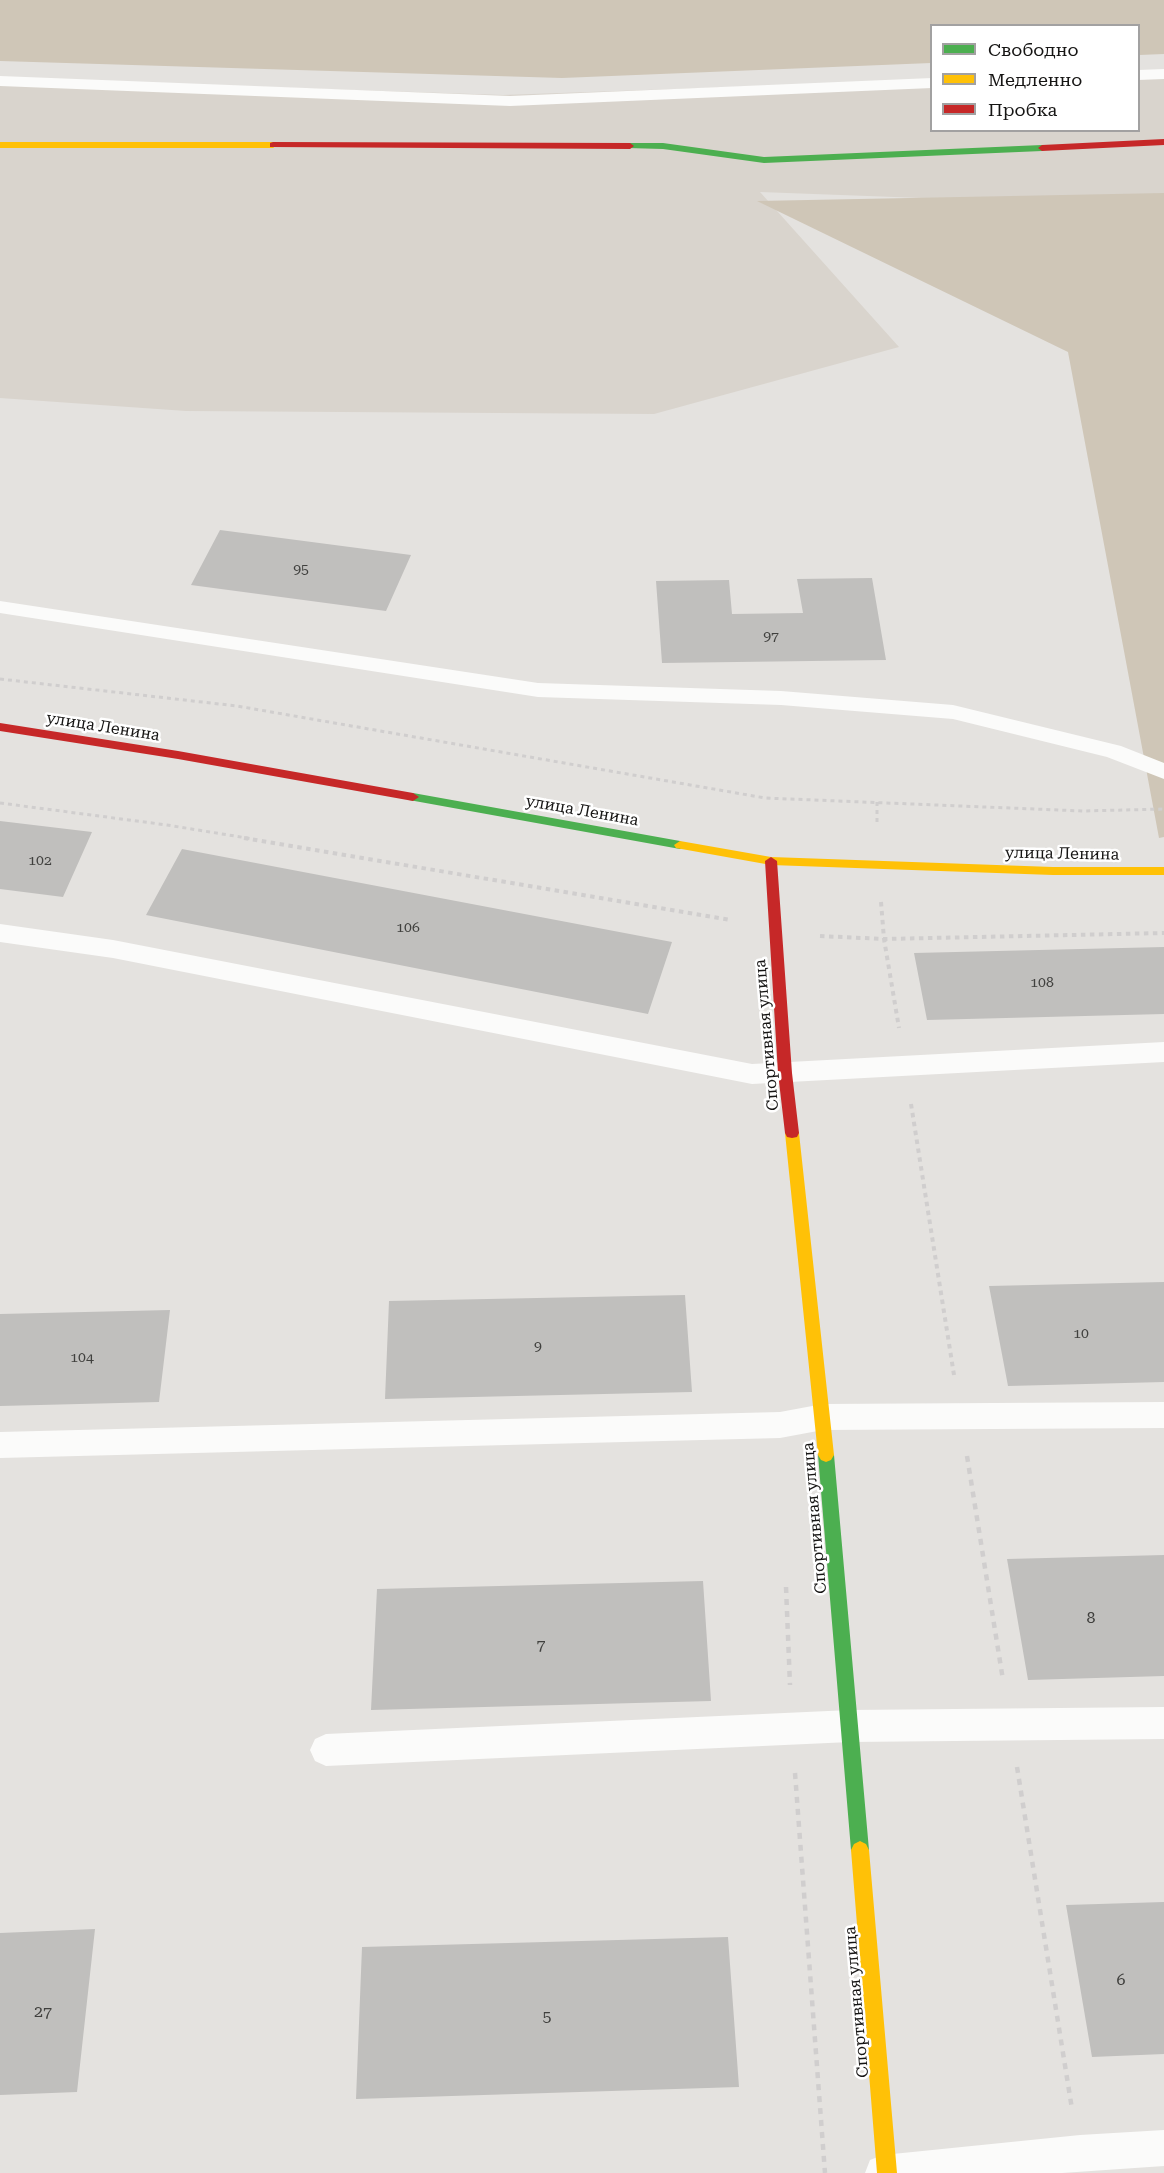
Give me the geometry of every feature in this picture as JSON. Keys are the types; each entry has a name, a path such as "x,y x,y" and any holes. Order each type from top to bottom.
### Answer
{"street":[{"path":"0,145 663,146 764,160 1164,142"},
{"name":"улица Ленина","path":"0,727 178,755 771,861 1053,871 1164,871"},
{"name":"Спортивная улица","path":"771,861 785,1073 823,1417 886,2173"}],"lane":[{"path":"1140,75 1164,74"},
{"path":"0,81 510,101 930,83"},
{"path":"0,607 538,690 781,698 953,712 1113,751 1164,771"},
{"path":"0,933 113,949 752,1074 1164,1052"},
{"path":"0,1445 780,1425 823,1417 1164,1415"},
{"path":"326,1750 850,1726 1164,1723"},
{"path":"886,2173 1080,2153 1164,2148"}],"path":[{"path":"0,679 237,706 765,798 1083,811 1164,809"},
{"path":"0,802 167,825 738,921 775,933 884,939 1164,933"},
{"path":"878,866 884,939 1080,2153"}],"shaded area":[{"path":"0,0 1164,0 1164,54 1140,55 1140,24 930,24 930,63 562,78 0,61"},
{"path":"1164,71 1164,207 760,192 899,347 654,414 186,411 0,398 0,78 503,95 930,80 930,132 1140,132 1140,72"},
{"path":"1164,193 1164,837 1159,838 1068,352 757,201"}],"building":[{"path":"220,530 411,555 386,611 191,585"},
{"path":"872,578 886,660 662,663 656,581 729,580 732,614 803,613 797,579"},
{"path":"0,821 92,832 63,897 0,889"},
{"path":"182,849 672,942 648,1014 146,915"},
{"path":"1164,947 1164,1014 927,1020 914,953"},
{"path":"1164,1282 1164,1382 1008,1386 989,1286"},
{"path":"685,1295 692,1392 385,1399 389,1301"},
{"path":"170,1310 159,1402 0,1406 0,1314"},
{"path":"1164,1555 1164,1676 1028,1680 1007,1559"},
{"path":"703,1581 711,1701 371,1710 377,1589"},
{"path":"1164,1902 1164,2054 1092,2057 1066,1905"},
{"path":"95,1929 77,2092 0,2095 0,1933"},
{"path":"728,1937 739,2087 356,2099 362,1947"}],"traffic: fast":[{"path":"630,146 663,146 764,160 1042,148"},
{"path":"413,797 680,845"},
{"path":"826,1455 860,1850"}],"traffic: slow":[{"path":"0,145 273,145"},
{"path":"680,845 771,861 1053,871 1164,871"},
{"path":"792,1133 826,1455"},
{"path":"860,1850 887,2173"}],"traffic: jam":[{"path":"1042,148 1164,142"},
{"path":"273,145 630,146"},
{"path":"0,727 178,755 413,797"},
{"path":"771,861 785,1073 792,1133"}]}
